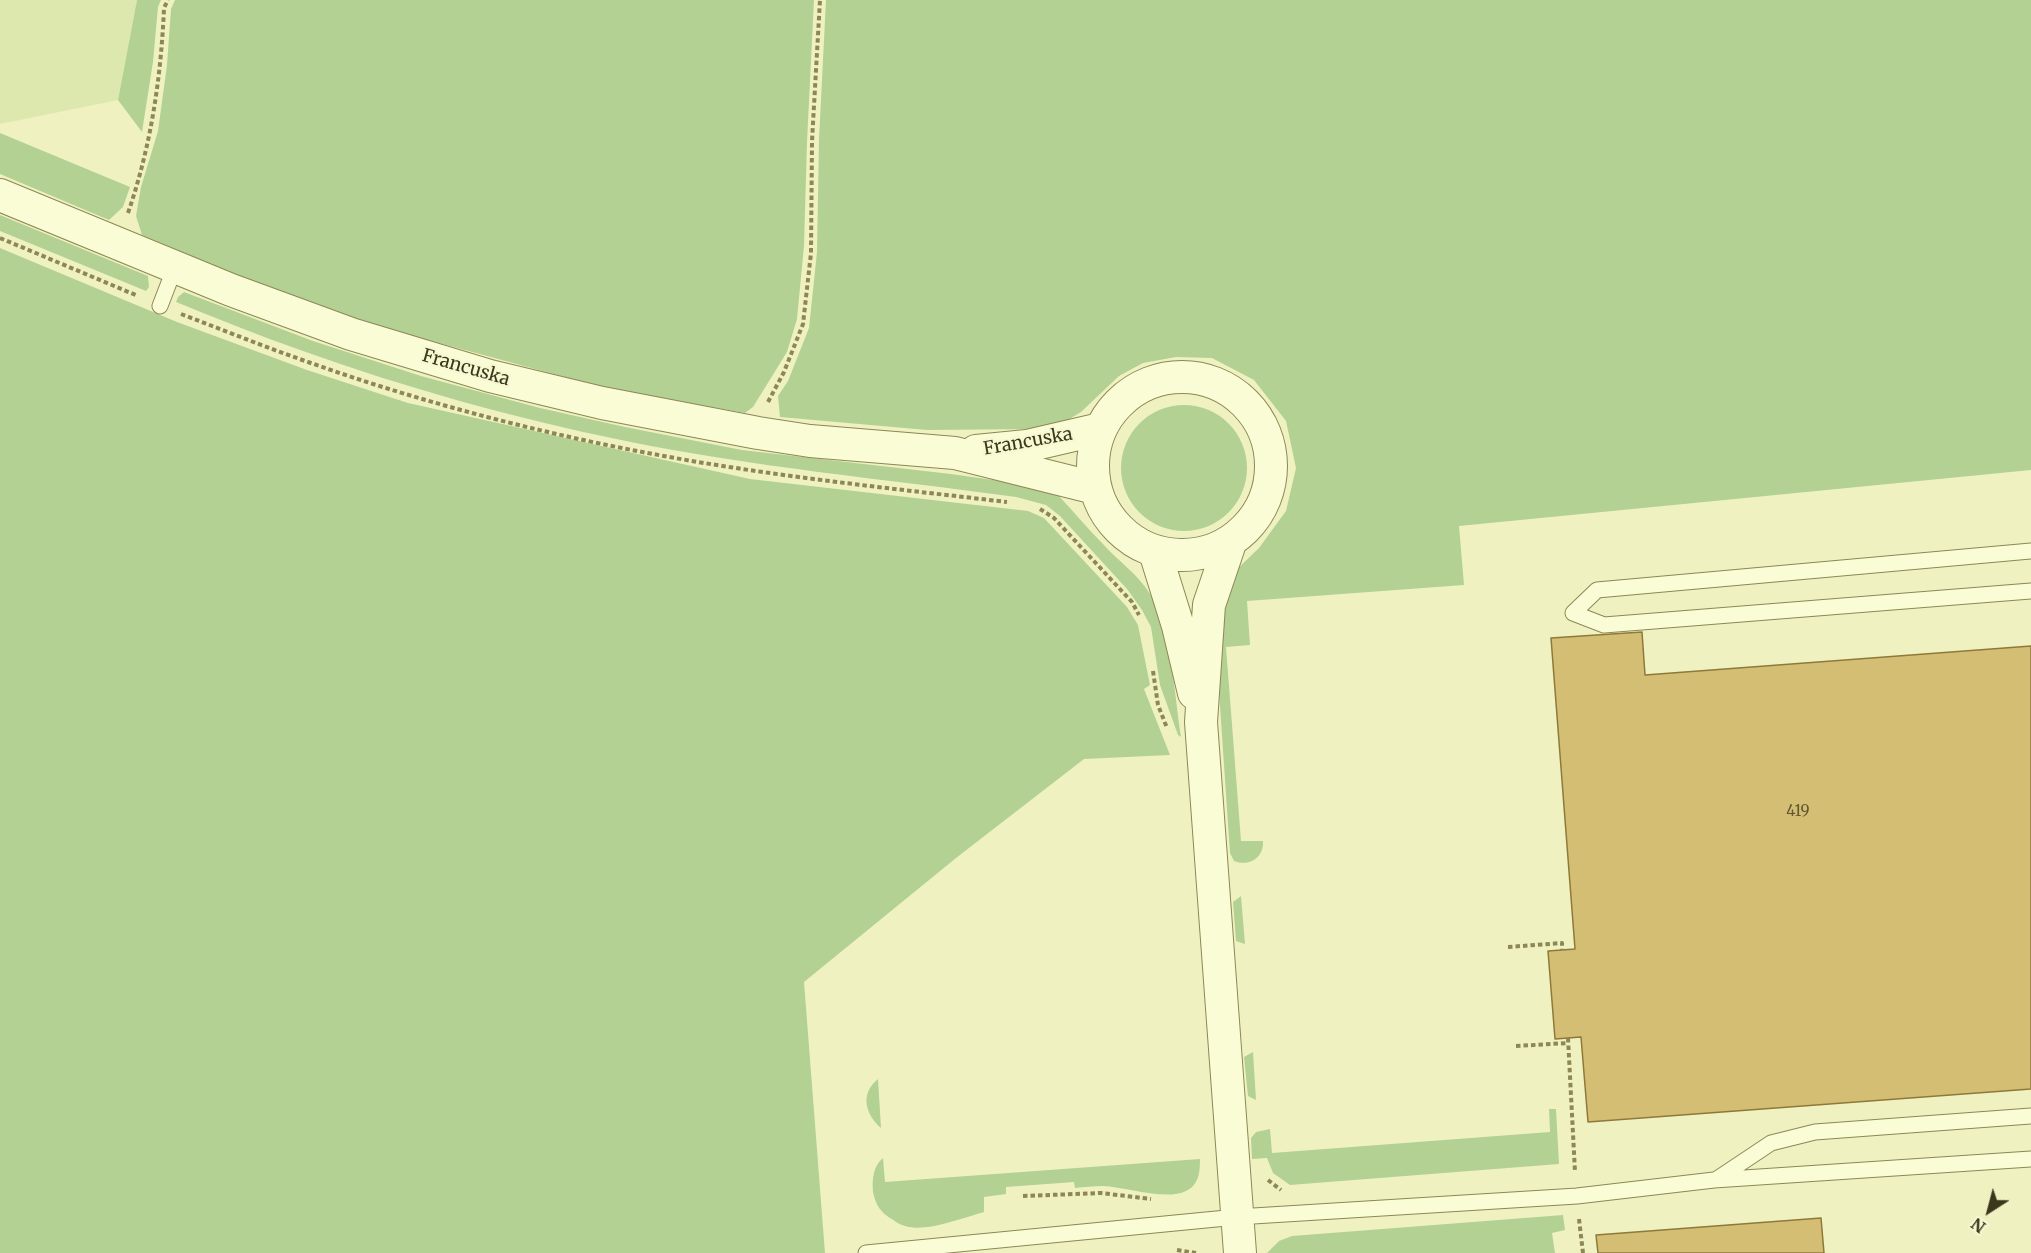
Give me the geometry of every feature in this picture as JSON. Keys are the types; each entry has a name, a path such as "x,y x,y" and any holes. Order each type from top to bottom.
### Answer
{"street":[{"name":"Francuska","path":"0,195 175,267 351,334 490,376 602,403 758,433 810,441 955,453 1095,488"},
{"path":"1171,377 1202,378 1230,390 1253,410 1267,436 1272,466 1267,496 1252,523 1230,543 1206,553 1180,556 1155,552 1128,538 1107,516 1095,488 1093,458 1100,429 1118,404 1142,386 1171,377"},
{"name":"Francuska","path":"955,453 1027,446 1100,429"},
{"path":"1230,543 1209,605 1202,722 1240,1253"},
{"path":"1155,552 1178,626 1202,722"}],"lane":[{"path":"160,306 175,267"},
{"path":"2031,551 1597,590 1573,613 1604,625 2031,591"},
{"path":"1714,1180 1772,1143 1815,1132 2031,1116"},
{"path":"866,1253 1237,1217 1577,1196 1714,1180 2031,1159"}],"path":[{"path":"118,244 136,190 151,129 161,63 164,8 168,0"},
{"path":"758,433 765,408 784,372 803,324 811,253 812,141 820,0"},
{"path":"0,238 160,306 309,362 401,392 553,432 651,454 767,474 1012,502"},
{"path":"1032,506 1054,518 1132,602 1141,620"},
{"path":"1151,661 1158,705 1169,734"},
{"path":"1508,947 1562,943 1562,950"},
{"path":"1516,1046 1568,1041 1575,1170 1583,1253"},
{"path":"1233,1171 1261,1169 1266,1179 1285,1192"},
{"path":"1563,1171 1575,1170"},
{"path":"1023,1196 1101,1193 1161,1200"},
{"path":"1176,1250 1196,1253"}],"green space":[{"path":"0,0 137,0 118,100 0,124"},
{"path":"137,0 161,0 158,7 153,62 142,132 118,100"},
{"path":"175,0 814,0 804,246 797,319 787,352 753,407 745,413 605,388 358,321 239,276 142,235 136,216 141,187 158,131 167,65 171,9"},
{"path":"826,0 2031,0 2031,470 1459,526 1464,585 1247,601 1250,645 1226,647 1241,841 1263,841 1263,847 1258,856 1250,862 1234,861 1230,853 1218,677 1219,627 1234,572 1259,548 1286,511 1296,468 1286,421 1254,380 1212,358 1176,357 1143,363 1119,376 1081,412 1063,423 1043,429 927,430 780,417 778,396 788,381 809,328 817,252 819,139"},
{"path":"0,133 130,187 123,207 109,220 0,174"},
{"path":"0,215 148,276 149,287 146,291 0,231"},
{"path":"0,248 177,322 307,370 408,403 750,479 1028,511 1044,518 1127,607 1138,625 1150,685 1144,689 1170,755 1084,759 956,858 804,982 825,1253 0,1253"},
{"path":"184,292 313,341 421,376 540,408 742,450 951,474 1053,490 1140,580 1150,594 1168,645 1181,737 1178,735 1160,685 1151,627 1142,610 1127,589 1060,516 1046,505 1016,497 719,458 541,422 421,390 287,345 176,302"},
{"path":"1184,405 1208,410 1229,423 1242,444 1247,468 1242,492 1229,513 1208,526 1184,531 1160,526 1139,513 1126,492 1121,468 1126,444 1139,423 1160,410"},
{"path":"1241,896 1245,944 1236,941 1233,902"},
{"path":"1253,1052 1256,1100 1248,1096 1244,1057"},
{"path":"878,1079 881,1128 868,1111 867,1104 868,1091"},
{"path":"1549,1109 1556,1109 1559,1164 1290,1185 1273,1173 1267,1158 1252,1159 1251,1138 1256,1132 1270,1129 1272,1153 1550,1132"},
{"path":"883,1158 885,1182 1200,1159 1196,1182 1186,1191 1177,1194 1157,1194 1103,1186 1075,1188 1074,1182 1006,1187 1006,1194 984,1197 984,1212 921,1228 899,1224 883,1213 877,1203 873,1192 873,1178 877,1165"},
{"path":"1563,1215 1565,1230 1552,1233 1555,1253 1267,1253 1279,1241 1292,1236"}],"building":[{"path":"1642,632 1645,675 2031,646 2031,1089 1588,1122 1581,1037 1555,1039 1548,951 1575,949 1551,638"},
{"path":"1821,1218 1824,1253 1598,1253 1596,1235"}]}
